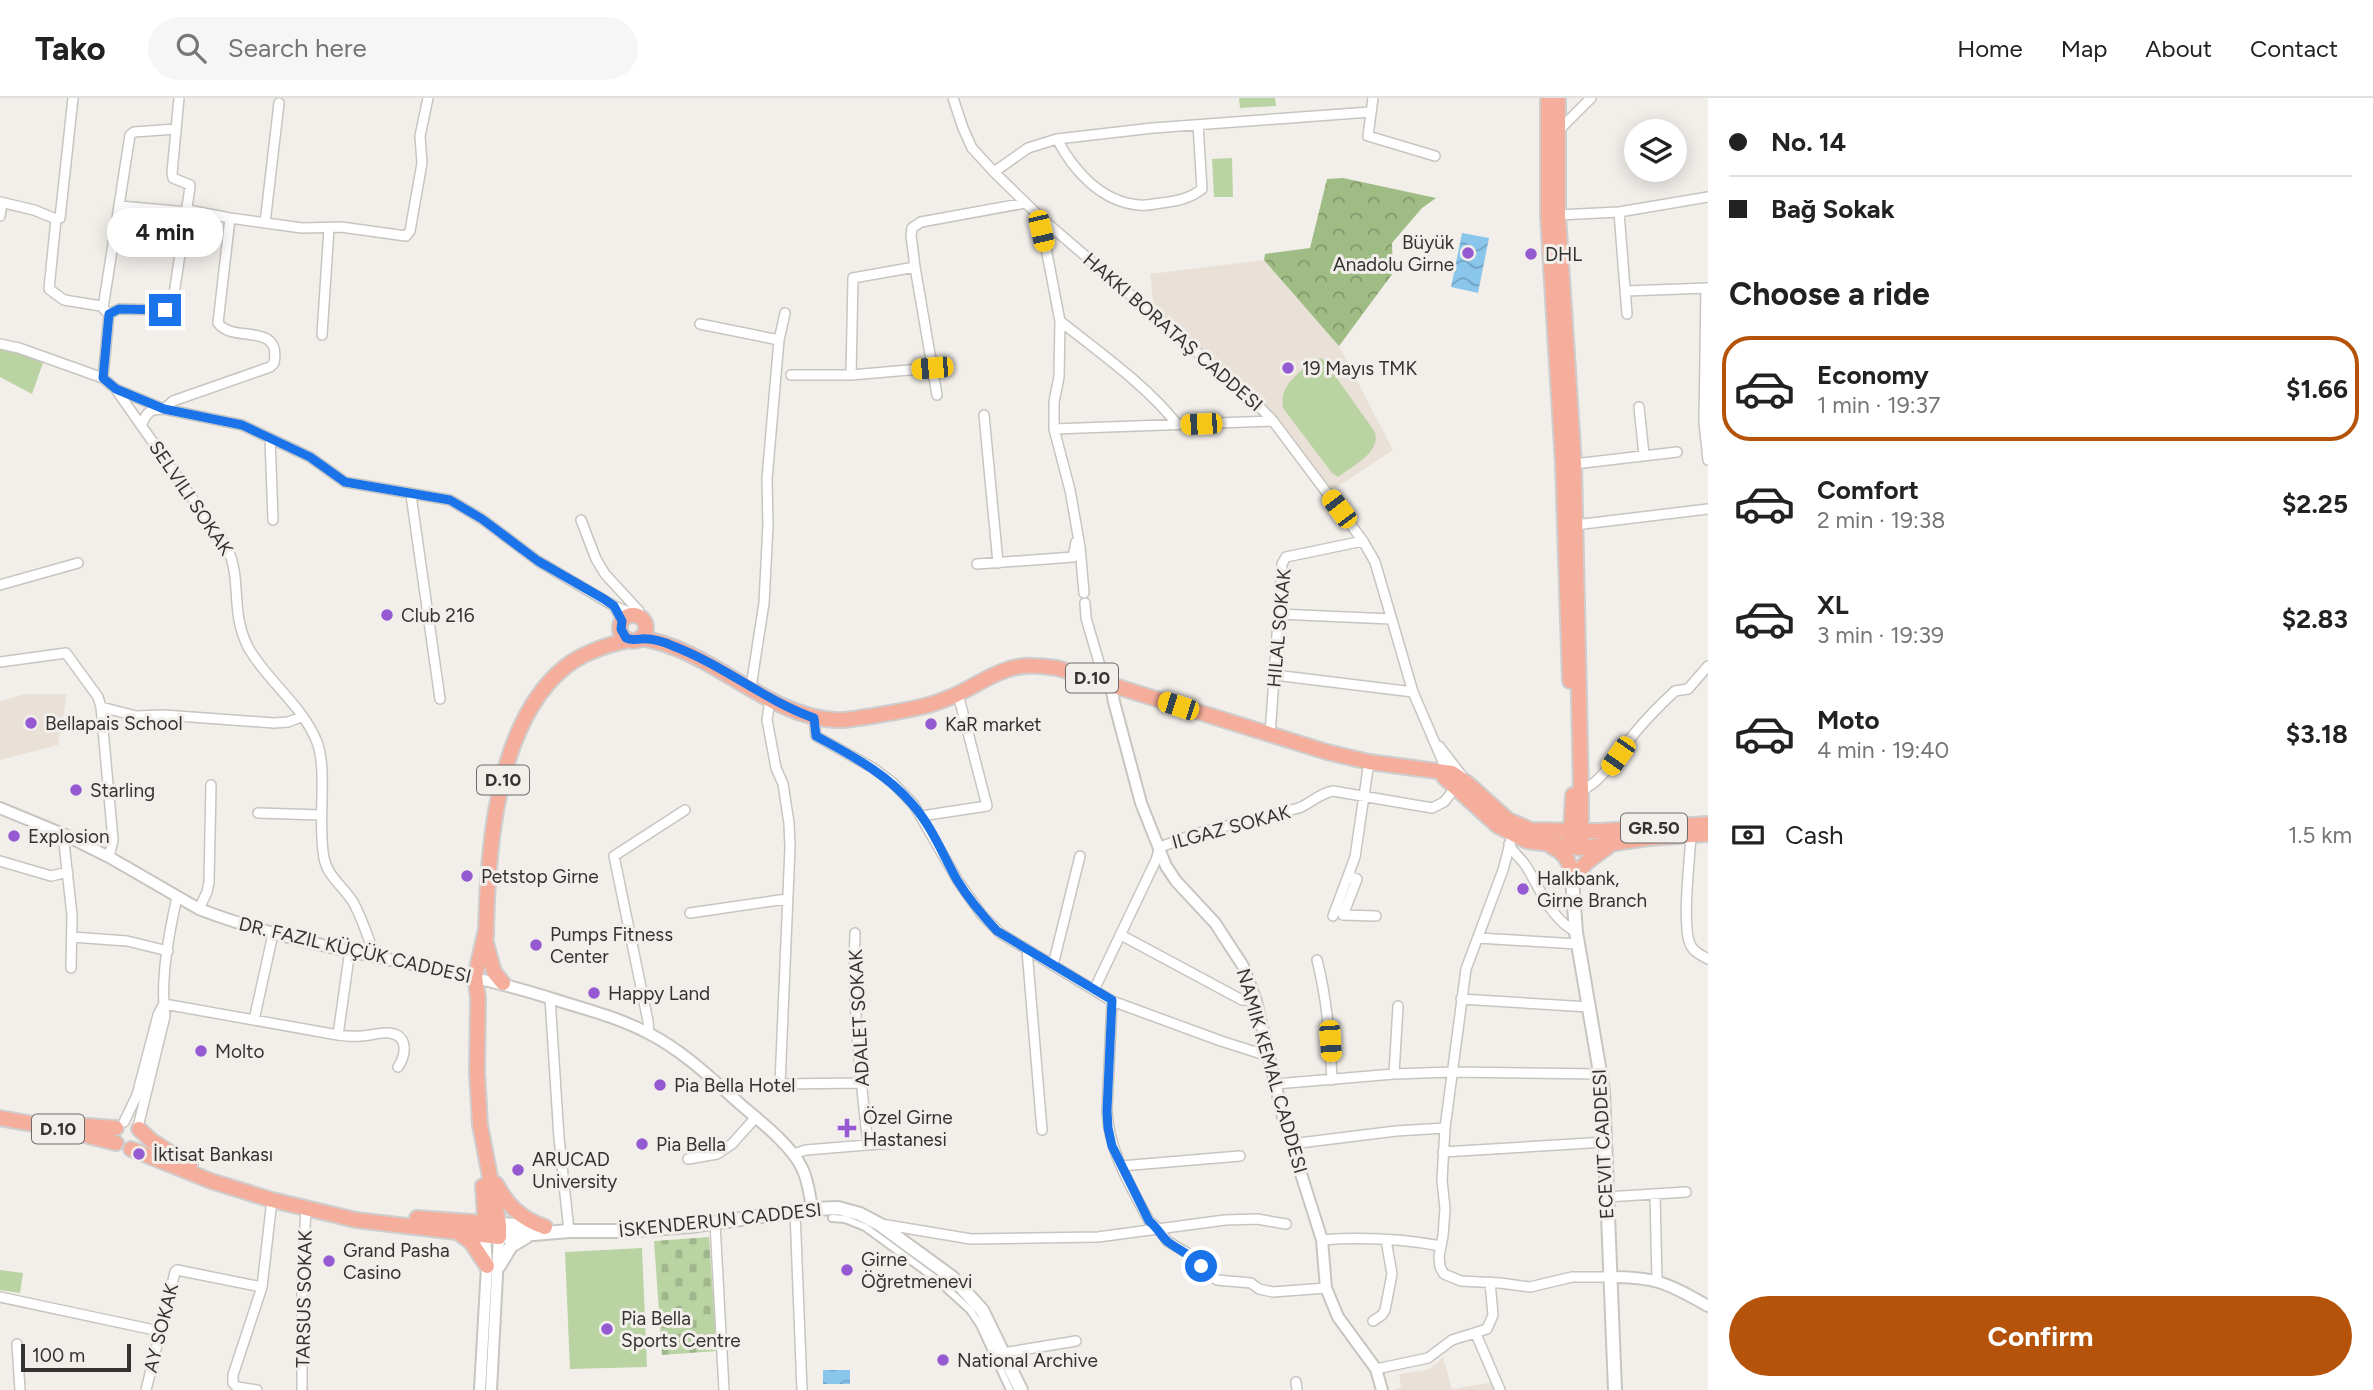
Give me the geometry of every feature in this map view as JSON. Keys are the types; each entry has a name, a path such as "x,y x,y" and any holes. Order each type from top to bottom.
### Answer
{"main road":[{"path":"1548,98 1548,216 1563,473 1576,825"},
{"path":"1452,779 1508,820 1575,848 1581,791 1574,464 1558,215 1558,98"},
{"path":"633,620 645,633 635,639 621,632 633,620"},
{"name":"D.10","path":"581,657 594,643 633,620 676,642 687,652"},
{"name":"D.10","path":"492,1230 481,1167 477,1073 478,997 486,936 491,839 500,788 523,724 542,693 566,667 597,648 635,639 658,641 687,652 770,699 814,718 839,720 923,708 1009,669 1034,666 1057,668 1270,735 1368,762 1452,779"},
{"path":"1452,779 1511,840 1547,838 1576,825"},
{"name":"GR.50","path":"1575,848 1610,837 1708,824"},
{"name":"GR.50","path":"1576,825 1627,842 1708,834"},
{"path":"1547,838 1560,850 1575,872 1610,837"},
{"name":"ECEVIT CADDESI","path":"1575,848 1577,938 1601,1074 1615,1390"},
{"path":"486,936 494,972 503,983"},
{"name":"D.10","path":"0,1111 83,1127 127,1130 152,1141 186,1163 275,1195 373,1218 439,1220 492,1230"},
{"name":"D.10","path":"0,1118 61,1129 127,1130"},
{"name":"D.10","path":"480,1125 488,1167 492,1230"},
{"path":"127,1130 141,1140 131,1149"},
{"name":"D.10","path":"127,1130 121,1148 131,1149 211,1181 272,1200 459,1233 492,1230"},
{"path":"459,1233 493,1266 520,1239 542,1230 513,1210 503,1197 488,1167"},
{"path":"439,1220 475,1212 485,1196"},
{"name":"İSKENDERUN CADDESI","path":"492,1230 624,1231 838,1208 860,1214 878,1224"},
{"path":"878,1224 953,1278 982,1310 1021,1390"}],"street":[{"path":"73,98 49,289 64,300 106,311 165,310 173,301 190,185 173,178 172,173 179,98"},
{"path":"120,206 188,211 302,228 341,227 406,236 410,231 422,163 419,136 428,98"},
{"path":"953,98 962,128 972,148 994,173 1040,217 1255,401 1363,541 1375,562 1413,692 1452,779"},
{"path":"1373,98 1368,135 1434,156"},
{"path":"1557,132 1591,98"},
{"path":"265,223 279,103"},
{"path":"994,173 1028,148 1057,139 1094,133 1370,112"},
{"path":"1057,139 1066,158 1102,193 1140,205 1192,197 1202,189 1198,125"},
{"path":"103,378 106,311 130,135 134,132 176,129"},
{"path":"1558,215 1619,212 1708,197"},
{"path":"0,216 1,202 34,210 56,219"},
{"path":"937,395 915,267 912,228 921,222 1025,203"},
{"path":"1619,212 1627,314"},
{"path":"1040,217 1060,321 1059,377 1054,402 1054,429 1078,534 1086,618 1114,702 1141,803 1166,866 1175,881 1215,923 1243,966 1256,1002 1291,1144 1322,1240 1326,1289 1338,1317 1376,1369 1382,1390"},
{"path":"142,424 145,414 152,409 164,409 173,401 274,363 275,351 270,342 255,335 224,329 218,323 230,218"},
{"path":"322,335 329,228"},
{"path":"851,375 853,278 915,267"},
{"path":"1626,290 1707,288 1704,422 1708,460"},
{"path":"751,687 764,603 768,525 767,479 779,340 785,313"},
{"path":"1060,321 1118,367 1164,408 1177,425"},
{"path":"700,324 779,340"},
{"path":"0,344 19,348 103,378 116,389 164,409 242,425 310,457 345,482 450,500 482,519 538,561 633,620"},
{"path":"791,375 851,375 932,368"},
{"name":"SELVILI SOKAK","path":"116,389 228,549 235,571 237,617 244,637 253,654 317,742 321,756 324,863 351,898 376,956"},
{"path":"1639,407 1644,456"},
{"path":"984,415 998,563"},
{"path":"1054,429 1273,421"},
{"path":"270,438 273,520"},
{"path":"1574,464 1677,452"},
{"path":"411,495 440,699"},
{"path":"1575,525 1708,509"},
{"path":"581,520 596,559 605,574 639,611 633,620"},
{"path":"977,564 1073,557 1078,534"},
{"name":"HILAL SOKAK","path":"1270,735 1279,574 1286,557 1363,541"},
{"path":"0,585 78,563"},
{"path":"614,606 633,620"},
{"path":"1278,614 1391,619"},
{"path":"0,662 66,653 98,697 113,840 108,857"},
{"path":"1581,791 1591,786 1607,771 1629,740 1675,691 1688,689 1708,666"},
{"path":"1275,675 1413,692"},
{"path":"921,816 987,806 958,694"},
{"path":"770,699 767,720 776,768 783,784 789,823 790,888 786,899 780,1084 861,1083"},
{"path":"101,708 136,716 164,715 274,723 301,717"},
{"path":"814,718 816,736 873,768 892,782 921,816 958,881 997,931 1112,1000 1268,1056"},
{"path":"1433,740 1452,779"},
{"path":"1333,916 1349,876 1358,837 1368,762"},
{"name":"ILGAZ SOKAK","path":"1160,847 1198,833 1299,808 1324,793 1333,791 1432,808 1444,802 1452,779"},
{"path":"199,909 209,882 211,785"},
{"path":"0,808 63,834 199,909 273,934 503,983 608,1015 649,1033 685,1057 756,1117 793,1154 803,1169 812,1209"},
{"path":"649,1033 614,856 685,810"},
{"path":"258,813 321,816"},
{"path":"63,834 72,937 71,968"},
{"path":"1691,835 1688,940 1695,952 1708,959"},
{"path":"1511,840 1503,870 1466,969 1461,999 1443,1153 1445,1209 1440,1267 1444,1275 1461,1281 1530,1287 1572,1277 1657,1280 1707,1306 1708,1291"},
{"path":"1511,840 1513,852 1524,863 1553,912 1577,938"},
{"path":"1094,990 1160,847"},
{"path":"1053,965 1080,856"},
{"path":"0,861 51,876 68,872"},
{"path":"1349,876 1357,879 1343,915 1376,916"},
{"path":"127,1130 148,1070 158,1016 163,1004 177,897"},
{"path":"690,914 786,899"},
{"name":"ADALET SOKAK","path":"855,933 853,979 867,1145"},
{"path":"254,1020 273,934"},
{"path":"1121,935 1242,1000 1256,1002"},
{"path":"72,937 127,941 168,951"},
{"path":"1478,938 1577,938"},
{"path":"338,1035 349,950"},
{"path":"1027,950 1042,1130"},
{"path":"1317,960 1329,1022 1332,1080"},
{"path":"550,998 559,1138 569,1231"},
{"path":"1461,999 1590,1007"},
{"path":"1112,1000 1107,1111 1112,1146 1149,1221 1167,1241 1194,1257 1208,1274 1217,1280 1251,1283 1259,1289 1273,1292 1326,1289"},
{"path":"163,1004 338,1035 359,1037 389,1033 399,1036 405,1051 398,1067"},
{"path":"1394,1074 1398,1006"},
{"path":"127,1130 137,1095 148,1070"},
{"path":"1275,1084 1453,1072 1601,1074"},
{"path":"688,1159 717,1154 732,1144 756,1117"},
{"path":"1291,1144 1445,1128"},
{"path":"1443,1153 1606,1142"},
{"path":"793,1154 806,1150 891,1143"},
{"path":"1121,1166 1240,1156"},
{"path":"1606,1197 1686,1192"},
{"path":"1656,1194 1657,1280"},
{"path":"257,1390 237,1387 233,1383 237,1362 262,1287 272,1200"},
{"name":"TARSUS SOKAK","path":"302,1390 302,1283 306,1208"},
{"path":"794,1212 802,1390"},
{"path":"832,1218 845,1219 866,1227 936,1279 970,1310 980,1325 1010,1390"},
{"name":"İSKENDERUN CADDESI","path":"878,1224 971,1239 1098,1237 1225,1220 1258,1219 1286,1224"},
{"path":"715,1223 724,1390"},
{"path":"491,1390 494,1343 492,1230"},
{"path":"1322,1240 1350,1238 1441,1245"},
{"path":"1373,1321 1385,1310 1392,1274 1386,1240"},
{"path":"480,1390 493,1266"},
{"name":"AY SOKAK","path":"146,1390 159,1331 177,1270 262,1287"},
{"path":"1376,1369 1428,1358 1452,1340 1487,1329 1493,1315 1490,1282"},
{"path":"0,1297 159,1331"},
{"path":"1476,1334 1500,1390"},
{"path":"1003,1353 1076,1340"},
{"path":"17,1344 20,1390"}],"shaded area":[{"name":"19 Mayıs TMK","path":"1264,260 1339,346 1393,450 1331,491 1255,391 1155,315 1150,274"},
{"name":"Bellapais School","path":"25,694 67,694 58,745 0,760 0,701"},
{"path":"1443,1357 1452,1389 1494,1382 1498,1390 1394,1390 1401,1387 1399,1374 1430,1369"}],"green space":[{"path":"1239,98 1275,98 1276,106 1240,108"},
{"path":"1232,158 1233,197 1214,197 1212,159"},
{"path":"1343,178 1436,198 1422,208 1392,243 1393,273 1339,346 1264,260 1265,254 1310,248 1327,179"},
{"path":"3,347 44,360 32,394 0,377 0,349"},
{"path":"1317,358 1323,359 1375,432 1376,439 1370,452 1338,477 1332,473 1283,408 1284,392 1288,385"},
{"path":"709,1237 717,1351 662,1355 654,1241"},
{"name":"Pia Bella Sports Centre","path":"642,1248 647,1367 570,1369 565,1252"},
{"path":"0,1270 23,1273 20,1293 0,1290"}],"water":[{"path":"1462,233 1489,238 1478,293 1451,287"},
{"path":"823,1370 850,1370 850,1384 823,1384"}],"place":[{"name":"Büyük Anadolu Girne","path":"1468,253"},
{"name":"DHL","path":"1531,254"},
{"name":"19 Mayıs TMK","path":"1288,368"},
{"name":"Club 216","path":"387,615"},
{"name":"Bellapais School","path":"31,723"},
{"name":"KaR market","path":"931,724"},
{"name":"Starling","path":"76,790"},
{"name":"Explosion","path":"14,836"},
{"name":"Petstop Girne","path":"467,876"},
{"name":"Halkbank, Girne Branch","path":"1523,889"},
{"name":"Pumps Fitness Center","path":"536,945"},
{"name":"Happy Land","path":"594,993"},
{"name":"Molto","path":"201,1051"},
{"name":"Pia Bella Hotel","path":"660,1085"},
{"name":"Özel Girne Hastanesi","path":"847,1128"},
{"name":"Pia Bella","path":"642,1144"},
{"name":"İktisat Bankası","path":"139,1154"},
{"name":"ARUCAD University","path":"518,1170"},
{"name":"Grand Pasha Casino","path":"329,1261"},
{"name":"Girne Öğretmenevi","path":"847,1270"},
{"name":"Pia Bella Sports Centre","path":"607,1329"},
{"name":"National Archive","path":"943,1360"}],"route":[{"path":"165,310 119,309 109,314 103,378 116,389 164,409 242,425 310,457 345,482 450,500 482,519 538,561 614,606 622,621 621,632 629,640 640,638 674,646 702,659 770,699 814,718 816,736 873,768 892,782 914,806 958,881 997,931 1112,1000 1107,1111 1112,1146 1149,1221 1167,1241 1194,1257 1201,1266"}]}
